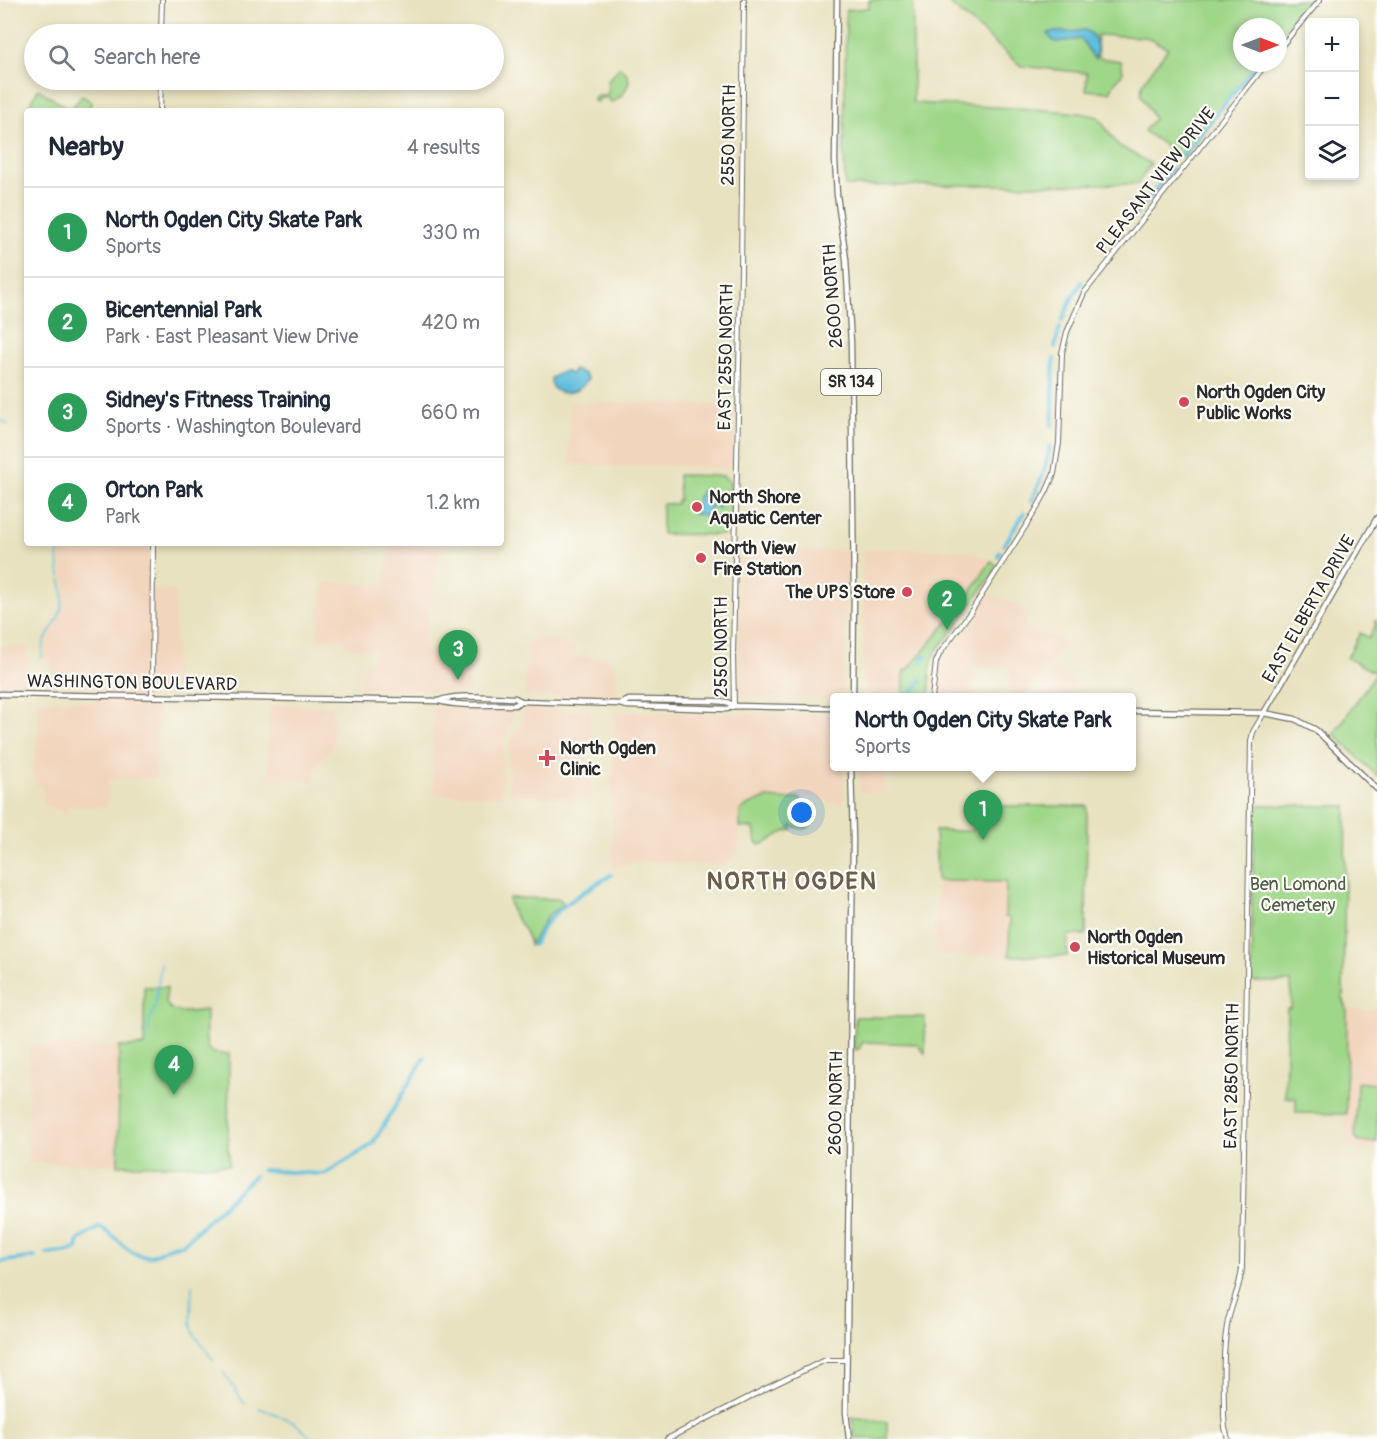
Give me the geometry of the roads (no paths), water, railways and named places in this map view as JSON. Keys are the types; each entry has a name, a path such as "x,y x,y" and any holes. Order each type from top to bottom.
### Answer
{"main road":[{"name":"2600 NORTH","path":"837,0 837,195 846,259 851,343 853,693"},
{"name":"EAST ELBERTA DRIVE","path":"1264,714 1377,518"},
{"name":"WASHINGTON BOULEVARD","path":"0,694 439,701 446,697 473,697 620,704"},
{"path":"620,704 629,700 695,701 728,702 734,706"},
{"path":"620,704 727,709 734,706 830,708"},
{"path":"1136,711 1284,716 1316,730 1377,789"},
{"name":"2600 NORTH","path":"849,1439 846,1412 846,1360 851,771"}],"street":[{"path":"161,24 162,0"},
{"name":"2550 NORTH","path":"741,271 744,0"},
{"path":"1287,39 1320,0"},
{"name":"PLEASANT VIEW DRIVE","path":"933,693 934,668 940,653 972,610 1036,510 1054,474 1059,443 1062,353 1072,319 1084,293 1260,72"},
{"path":"160,108 161,90"},
{"name":"EAST 2550 NORTH","path":"737,443 741,271"},
{"name":"2550 NORTH","path":"734,706 737,443"},
{"path":"152,696 153,546"},
{"name":"EAST 2850 NORTH","path":"1228,1439 1224,1416 1225,1338 1230,1308 1241,1276 1243,1250 1251,741 1253,732 1264,714"},
{"path":"667,1439 819,1363 834,1359 846,1360"}],"water":[{"path":"1085,30 1096,42 1095,59 1081,39 1056,42 1048,34 1050,32"},
{"path":"574,370 583,373 588,379 583,385 567,393 555,390 551,378 564,371 571,374"},
{"path":"703,490 710,494 707,501 710,503 714,499 721,505 718,508 711,504 707,518 693,514 698,497"}],"waterway":[{"path":"1182,156 1251,72"},
{"path":"1133,218 1173,168"},
{"path":"1062,321 1082,282"},
{"path":"1055,347 1060,327"},
{"path":"1052,425 1054,359"},
{"path":"0,420 8,424"},
{"path":"1031,501 1043,475 1050,446"},
{"path":"1004,545 1024,513"},
{"path":"42,658 43,645 61,610 62,587 57,546"},
{"path":"998,556 1000,552"},
{"path":"922,663 923,657 926,656"},
{"path":"911,693 921,680"},
{"path":"533,945 554,915 611,875"},
{"path":"148,1042 149,1023 155,1007 161,963"},
{"path":"262,1170 326,1173 367,1148 373,1143 425,1057"},
{"path":"47,1254 65,1253 77,1249 79,1240 100,1227 129,1250 142,1256 150,1256 175,1245 182,1245 254,1176"},
{"path":"0,1262 35,1257"},
{"path":"192,1285 191,1323 194,1334 214,1361"},
{"path":"223,1372 247,1404"},
{"path":"259,1408 294,1423 312,1439"}],"place":[{"name":"North Ogden City Public Works","path":"1184,402"},
{"name":"North Shore Aquatic Center","path":"697,507"},
{"name":"North View Fire Station","path":"701,558"},
{"name":"The UPS Store","path":"907,592"},
{"name":"Bicentennial Park","path":"947,630"},
{"name":"Sidney's Fitness Training","path":"458,680"},
{"name":"North Ogden Clinic","path":"547,758"},
{"name":"North Ogden City Skate Park","path":"983,840"},
{"name":"North Ogden Historical Museum","path":"1075,947"},
{"name":"Orton Park","path":"174,1095"}],"district":[{"name":"NORTH OGDEN","path":"792,881"}],"park label":[{"name":"Ben Lomond Cemetery","path":"1298,894"}]}
